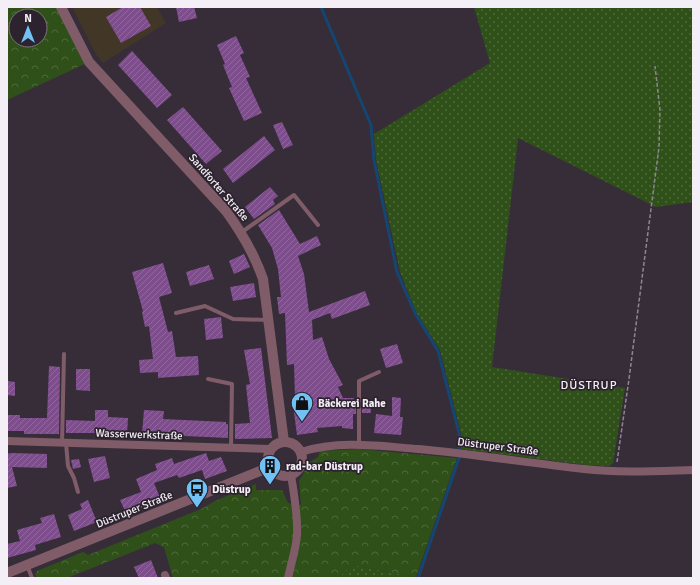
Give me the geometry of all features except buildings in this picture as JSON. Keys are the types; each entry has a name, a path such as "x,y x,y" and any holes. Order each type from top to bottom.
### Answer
{"street":[{"name":"Sandforter Straße","path":"61,7 89,62 226,211 241,232 255,257 263,279 284,442"},
{"name":"Wasserwerkstraße","path":"7,441 271,449"},
{"path":"284,442 294,444 301,452 302,463 291,475 277,474 270,467 268,458 274,445 284,442"},
{"name":"Düstruper Straße","path":"301,452 323,446 359,444 459,453 616,472 693,470"},
{"name":"Düstruper Straße","path":"7,573 270,467"},
{"path":"288,578 297,535 297,517 291,475"}],"lane":[{"path":"241,232 294,194 318,225"},
{"path":"176,313 205,306 233,319 268,320"},
{"path":"64,354 64,443 68,466 74,478 78,492"},
{"path":"359,444 359,381 379,372"},
{"path":"208,379 232,384 231,448"},
{"path":"27,564 32,578"}],"path":[{"path":"616,472 659,147 660,110 655,66"}],"shaded area":[{"path":"72,7 157,7 166,23 103,63 97,56"}],"green space":[{"path":"7,7 61,7 89,62 7,100"},
{"path":"474,7 693,7 693,202 656,207 518,138 492,367 625,388 613,463 609,466 586,465 461,449 461,433 440,350 416,312 400,272 376,160 374,134 490,63"},
{"path":"359,449 457,458 416,577 352,565 338,578 173,578 164,547 155,543 67,578 37,578 35,574 37,571 83,552 88,555 201,509 217,500 256,484 256,490 282,490 288,503 301,505 299,481 310,462 318,457 320,451"},
{"path":"352,565 416,577 416,578 338,578"}],"waterway":[{"path":"321,7 371,125 374,160 397,272 415,313 438,351 459,433 459,458 418,578"}],"place":[{"name":"Bäckerei Rahe","path":"302,422"},
{"name":"rad-bar Düstrup","path":"270,486"},
{"name":"Düstrup","path":"197,508"}],"district":[{"name":"DÜSTRUP","path":"589,385"}]}
